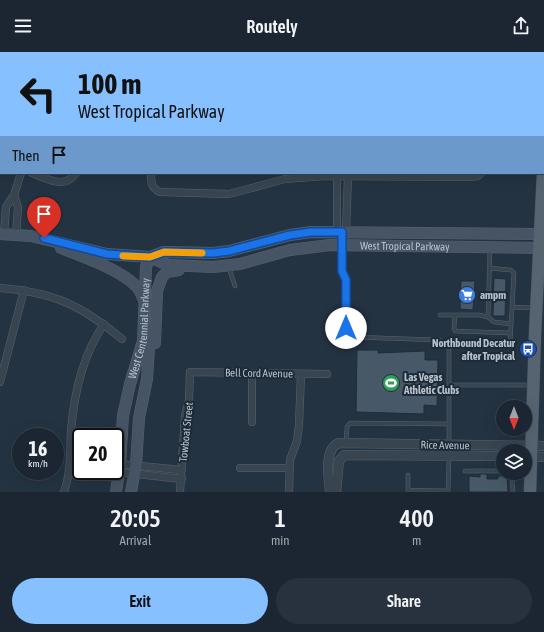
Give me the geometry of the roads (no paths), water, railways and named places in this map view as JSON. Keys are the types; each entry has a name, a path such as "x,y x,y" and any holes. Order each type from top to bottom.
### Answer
{"main road":[{"path":"530,444 536,308 542,248 543,174"},
{"name":"West Tropical Parkway","path":"150,257 164,252 213,253 229,251 290,235 311,232 542,234"},
{"name":"West Tropical Parkway","path":"2,234 31,236 107,254 150,257 168,265 213,267 229,266 290,250 342,245 542,248"},
{"path":"31,236 92,260 118,274 136,286 145,302"},
{"name":"West Centennial Parkway","path":"122,428 123,416 130,384 143,341 146,266 150,257"},
{"name":"West Centennial Parkway","path":"131,492 135,470 138,418 147,379 150,354 152,272 150,257"},
{"path":"147,379 154,358 157,291 162,277 166,272 172,270 213,267"},
{"name":"West Centennial Parkway","path":"116,492 118,480"},
{"path":"530,480 530,492"}],"street":[{"path":"2,234 7,204 14,195 21,174"},
{"path":"35,174 60,183 71,180 75,174"},
{"path":"151,174 151,184 154,189 168,193 218,194 238,192 285,180 337,176 479,175"},
{"path":"337,176 337,198 342,232 342,245"},
{"path":"342,232 347,199 348,176"},
{"path":"14,195 18,203 16,235"},
{"path":"337,198 347,199"},
{"path":"5,211 18,212"},
{"path":"0,288 24,290 62,300 76,306 104,324 122,339"},
{"path":"0,382 24,290"},
{"path":"64,492 70,465 73,408 80,376 88,350 104,324"},
{"name":"Bell Cord Avenue","path":"190,372 327,374"},
{"name":"Towboat Street","path":"180,492 182,479 184,426 189,400 190,372"},
{"path":"252,373 252,422"},
{"path":"289,492 290,468 299,425 301,374"},
{"path":"330,492 329,474 331,451 336,445 346,442 348,446 397,455"},
{"name":"Rice Avenue","path":"346,442 449,445 496,450"},
{"path":"449,445 449,456"},
{"name":"Rice Avenue","path":"532,452 544,446"},
{"name":"Rice Avenue","path":"532,454 544,457"},
{"name":"Rice Avenue","path":"336,492 339,461 344,456 496,456"},
{"path":"240,468 290,468"},
{"path":"124,469 182,479"},
{"path":"135,470 182,470"}],"lane":[{"path":"342,245 342,271 346,280 346,328 352,337 439,340 449,344 510,344 514,273 511,270 489,268"},
{"path":"488,317 490,247"},
{"path":"229,266 235,286"},
{"path":"512,307 536,308"},
{"path":"440,315 488,317 494,322 511,324"},
{"path":"454,315 455,331 510,334"},
{"path":"449,344 449,445"},
{"path":"449,385 533,385"},
{"path":"346,442 346,427 350,424 449,424"},
{"path":"408,475 408,491 448,492 449,456"},
{"path":"465,470 496,471"},
{"path":"512,480 512,492"}],"place":[{"name":"ampm","path":"467,295"},
{"name":"Northbound Decatur after Tropical","path":"528,349"},
{"name":"Las Vegas Athletic Clubs","path":"391,383"}]}
